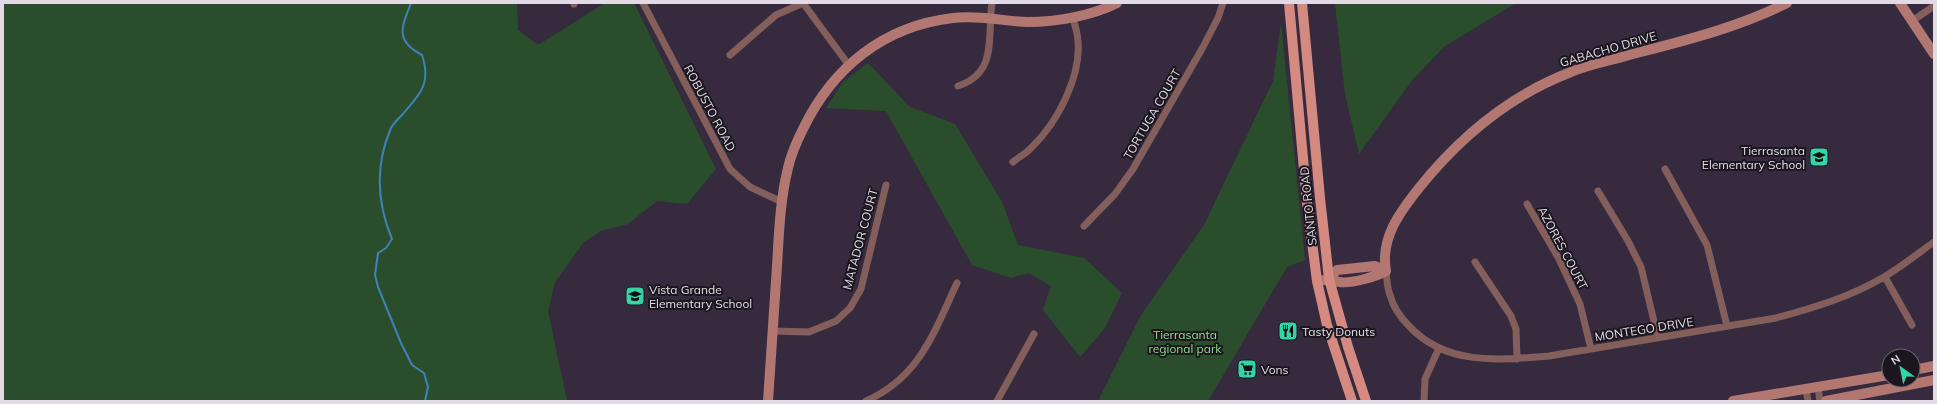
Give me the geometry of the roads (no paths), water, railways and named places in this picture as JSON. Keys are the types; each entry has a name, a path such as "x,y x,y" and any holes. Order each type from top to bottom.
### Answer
{"main road":[{"name":"SANTO ROAD","path":"1289,3 1307,204 1317,281 1327,325 1352,401"},
{"name":"SANTO ROAD","path":"1302,3 1329,279 1348,347 1366,401"}],"street":[{"name":"ROBUSTO ROAD","path":"643,3 730,169 750,187 782,202"},
{"path":"730,55 776,16 803,3 848,64"},
{"path":"958,86 968,83 980,74 985,65 989,53 992,3"},
{"path":"768,401 782,202 788,166 812,110 823,93 848,64 896,33 934,21 954,18 990,18 1028,22 1073,18 1117,3"},
{"name":"TORTUGA COURT","path":"1084,226 1115,194 1133,169 1203,47 1218,18 1223,3"},
{"name":"GABACHO DRIVE","path":"1386,271 1384,262 1388,237 1403,209 1447,156 1490,117 1510,103 1538,86 1572,71 1720,31 1787,3"},
{"path":"1900,3 1934,54"},
{"path":"1912,21 1934,6"},
{"path":"1013,162 1032,148 1044,134 1070,91 1078,63 1078,41 1073,18"},
{"path":"1665,169 1707,245 1727,326"},
{"name":"MATADOR COURT","path":"772,331 809,332 836,322 850,308 861,289 886,186"},
{"path":"1598,191 1628,241 1641,267 1658,338"},
{"name":"AZORES COURT","path":"1527,204 1559,259 1580,304 1591,349"},
{"name":"MONTEGO DRIVE","path":"1386,271 1390,296 1402,318 1418,336 1430,345 1462,356 1517,359 1549,356 1776,318 1810,309 1849,295 1885,277 1934,242"},
{"path":"1475,262 1511,316 1516,329 1517,359"},
{"path":"1317,281 1329,279 1340,282 1375,277 1386,271"},
{"path":"1885,277 1912,325"},
{"path":"866,401 883,394 910,371 926,349 957,282"},
{"path":"997,401 1034,334"},
{"path":"1424,401 1425,379 1439,348"},
{"path":"1921,368 1934,366"},
{"path":"1733,401 1881,376"},
{"path":"1826,401 1934,380"},
{"path":"1818,387 1820,401"},
{"path":"1806,389 1808,401"}],"waterway":[{"path":"411,3 403,27 403,33 407,44 413,50 422,55 425,65 424,82 422,89 413,102 392,126 382,156 380,170 381,198 383,212 392,239 386,248 378,253 375,275 378,287 401,343 412,365 424,373 428,387 425,401"}],"place":[{"name":"Tierrasanta Elementary School","path":"1819,157"},
{"name":"Vista Grande Elementary School","path":"635,296"},
{"name":"Tasty Donuts","path":"1288,331"},
{"name":"Vons","path":"1247,369"}],"park label":[{"name":"Tierrasanta regional park","path":"1185,341"}]}
